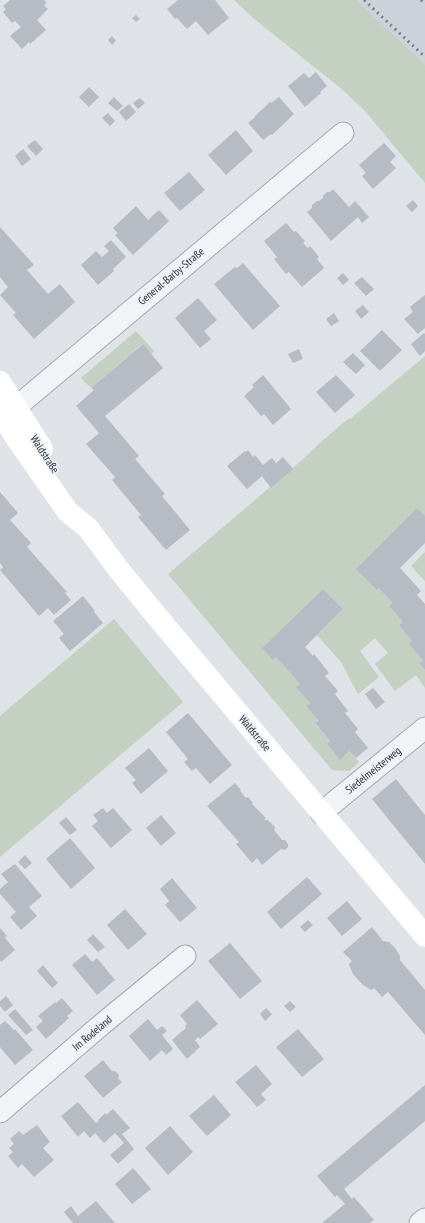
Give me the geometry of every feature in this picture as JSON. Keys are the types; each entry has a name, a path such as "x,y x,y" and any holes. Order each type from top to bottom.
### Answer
{"main road":[{"name":"Waldstraße","path":"0,382 5,414 79,506 88,528 119,570 425,936"}],"street":[{"name":"General-Barby-Straße","path":"5,414 343,133"},
{"name":"Siedelmeisterweg","path":"321,812 425,728"},
{"name":"Im Rodeland","path":"0,1112 184,956"},
{"path":"420,1223 425,1219"}],"shaded area":[{"path":"278,0 425,0 425,123"}],"green space":[{"path":"234,0 356,0 425,65 425,183 365,111 344,91 253,18"},
{"path":"136,331 154,351 151,354 142,344 91,388 81,378"},
{"path":"425,356 425,516 357,569 377,590 379,588 392,603 389,606 403,622 399,625 412,641 409,644 423,661 420,663 425,670 425,688 416,675 395,691 375,664 388,653 375,638 360,651 379,677 358,694 341,662 317,635 343,609 323,589 262,648 273,659 276,657 300,684 297,687 310,703 306,706 319,721 315,724 330,741 327,744 340,759 349,751 359,762 349,771 332,770 168,574 349,418 350,419"},
{"path":"425,552 425,581 411,566"},
{"path":"114,619 183,702 0,857 0,716"}],"building":[{"path":"10,0 44,0 47,3 44,5 48,9 37,20 46,30 22,49 10,36 21,27 15,21 12,23 3,12 6,9 3,6"},
{"path":"178,0 215,0 229,18 208,35 196,21 187,29 177,18 175,19 167,9"},
{"path":"136,15 140,19 136,22 132,18"},
{"path":"112,36 116,41 112,45 108,40"},
{"path":"316,72 327,86 305,107 288,86 304,73 309,78"},
{"path":"89,87 99,97 89,107 79,97"},
{"path":"114,97 123,106 117,111 108,103"},
{"path":"279,97 294,114 272,135 271,134 263,140 248,123 270,102 271,103"},
{"path":"140,98 145,103 138,109 133,103"},
{"path":"129,104 136,112 126,121 119,112"},
{"path":"108,113 115,121 110,126 102,118"},
{"path":"236,130 253,151 226,175 208,155"},
{"path":"35,140 43,149 36,156 27,146"},
{"path":"384,143 396,156 390,162 396,168 373,189 362,176 366,173 359,165"},
{"path":"23,149 31,159 22,166 15,156"},
{"path":"189,172 205,190 180,211 164,193"},
{"path":"333,189 349,207 355,201 369,217 362,223 358,217 331,241 307,212 312,208 312,205 323,198 327,192 330,192"},
{"path":"413,200 418,206 412,212 406,206"},
{"path":"136,206 148,220 159,210 169,221 133,255 115,235 118,233 113,228"},
{"path":"286,223 305,241 303,243 308,248 310,246 319,257 317,259 324,268 302,287 289,272 286,274 274,259 277,257 264,241"},
{"path":"0,227 34,265 27,270 48,294 60,284 75,302 34,339 13,315 16,313 0,295 8,287 0,277"},
{"path":"111,240 126,257 113,269 114,271 98,285 81,265 96,251 102,257 109,251 104,246"},
{"path":"243,263 280,306 253,330 214,284 235,267 237,268"},
{"path":"343,273 349,280 343,285 337,278"},
{"path":"362,277 374,289 366,296 354,283"},
{"path":"425,295 425,328 418,334 404,319 413,312 410,307"},
{"path":"198,298 217,320 204,331 211,339 200,348 175,318"},
{"path":"363,305 369,312 361,319 355,311"},
{"path":"334,313 339,321 331,326 326,319"},
{"path":"382,330 402,350 380,371 360,351"},
{"path":"424,333 425,351 420,356 411,344"},
{"path":"143,344 163,368 105,416 139,456 135,459 165,494 162,496 190,530 166,550 138,517 141,515 112,480 115,477 86,444 99,433 76,406 94,390 91,388"},
{"path":"299,349 303,359 293,363 288,354"},
{"path":"353,353 365,365 356,374 343,362"},
{"path":"263,375 291,409 273,425 264,414 261,416 244,396 254,387 252,385"},
{"path":"336,375 355,395 335,413 316,392"},
{"path":"248,450 253,457 255,455 263,465 272,458 276,463 283,457 293,469 271,488 262,476 247,489 227,466"},
{"path":"0,492 18,513 10,520 31,543 27,547 67,592 65,593 71,600 54,615 48,608 39,616 0,570 3,567 0,563"},
{"path":"417,508 425,516 425,543 400,568 421,591 417,595 425,604 425,670 419,663 423,661 409,644 412,641 399,625 403,622 389,606 392,603 379,588 377,590 356,569"},
{"path":"323,589 343,609 305,647 313,656 314,654 329,673 325,676 338,691 335,694 348,711 345,713 358,729 355,732 368,748 356,758 349,751 340,760 327,744 330,741 315,723 319,721 306,706 310,703 296,687 300,684 276,657 273,660 262,648"},
{"path":"83,596 103,623 70,651 59,638 64,634 53,621"},
{"path":"373,688 385,702 376,709 365,694"},
{"path":"188,713 232,765 210,784 196,768 192,771 184,762 188,759 166,732"},
{"path":"149,748 168,771 141,794 132,783 136,780 125,768"},
{"path":"396,779 425,815 425,864 372,799"},
{"path":"235,783 246,798 248,797 253,803 252,804 266,818 264,820 268,820 275,827 274,830 282,840 285,840 288,844 288,847 285,850 281,849 262,865 257,858 252,863 236,844 239,842 207,806"},
{"path":"103,808 107,813 113,808 132,830 111,848 92,826 98,821 93,815"},
{"path":"161,815 176,833 161,846 146,828"},
{"path":"66,817 77,830 70,835 59,823"},
{"path":"70,838 95,868 71,889 46,859"},
{"path":"25,855 32,863 25,869 18,862"},
{"path":"15,864 42,896 29,907 37,916 21,930 10,917 16,912 0,894 0,889 8,882 1,874"},
{"path":"307,877 322,894 281,929 267,912"},
{"path":"172,878 197,908 180,922 165,905 169,901 160,889"},
{"path":"347,901 362,919 342,936 327,918"},
{"path":"125,909 147,934 128,950 107,925"},
{"path":"308,920 313,925 305,932 300,927"},
{"path":"372,927 383,941 389,942 395,948 400,956 400,960 425,990 425,1035 388,992 382,997 374,988 371,990 363,985 353,974 349,964 352,961 343,952"},
{"path":"0,928 7,936 5,938 15,950 1,962 0,960"},
{"path":"93,934 105,947 98,952 87,940"},
{"path":"230,943 262,981 240,999 208,961"},
{"path":"85,954 92,962 97,958 115,980 97,995 72,965"},
{"path":"43,965 58,983 52,988 37,971"},
{"path":"6,996 13,1005 5,1012 0,1006 0,1001"},
{"path":"62,998 73,1011 67,1016 69,1018 46,1039 36,1027 43,1021 38,1016"},
{"path":"197,1000 218,1024 200,1039 198,1037 195,1040 200,1047 187,1059 172,1040 186,1028 185,1026 187,1024 180,1015"},
{"path":"290,1001 296,1007 290,1012 284,1006"},
{"path":"266,1008 272,1014 265,1021 260,1014"},
{"path":"15,1009 33,1030 26,1035 8,1015"},
{"path":"148,1019 157,1030 162,1026 167,1031 162,1035 173,1049 166,1055 162,1050 150,1061 129,1036"},
{"path":"5,1021 14,1030 15,1029 33,1050 15,1065 0,1047 0,1025"},
{"path":"298,1029 324,1059 302,1077 276,1047"},
{"path":"103,1060 112,1071 115,1071 119,1075 118,1078 122,1082 103,1098 84,1076"},
{"path":"256,1065 272,1084 261,1094 266,1100 257,1107 235,1082"},
{"path":"425,1085 425,1121 344,1189 352,1199 354,1197 374,1220 370,1223 322,1223 345,1204 337,1195 335,1197 317,1176"},
{"path":"214,1095 231,1115 207,1136 189,1116"},
{"path":"78,1102 96,1123 105,1113 106,1115 113,1109 130,1128 122,1134 134,1149 118,1164 110,1155 124,1143 115,1133 104,1143 95,1133 90,1138 84,1131 78,1137 61,1116"},
{"path":"37,1125 50,1142 43,1148 54,1160 34,1177 22,1164 18,1168 8,1156 13,1152 9,1148 14,1144 10,1139 19,1131 23,1135"},
{"path":"170,1126 193,1152 168,1175 145,1148"},
{"path":"133,1168 151,1189 132,1204 115,1184"},
{"path":"96,1201 115,1223 73,1223 64,1212 71,1206 78,1216"}],"railway":[{"path":"364,0 425,57"},
{"path":"421,0 425,4"}]}
